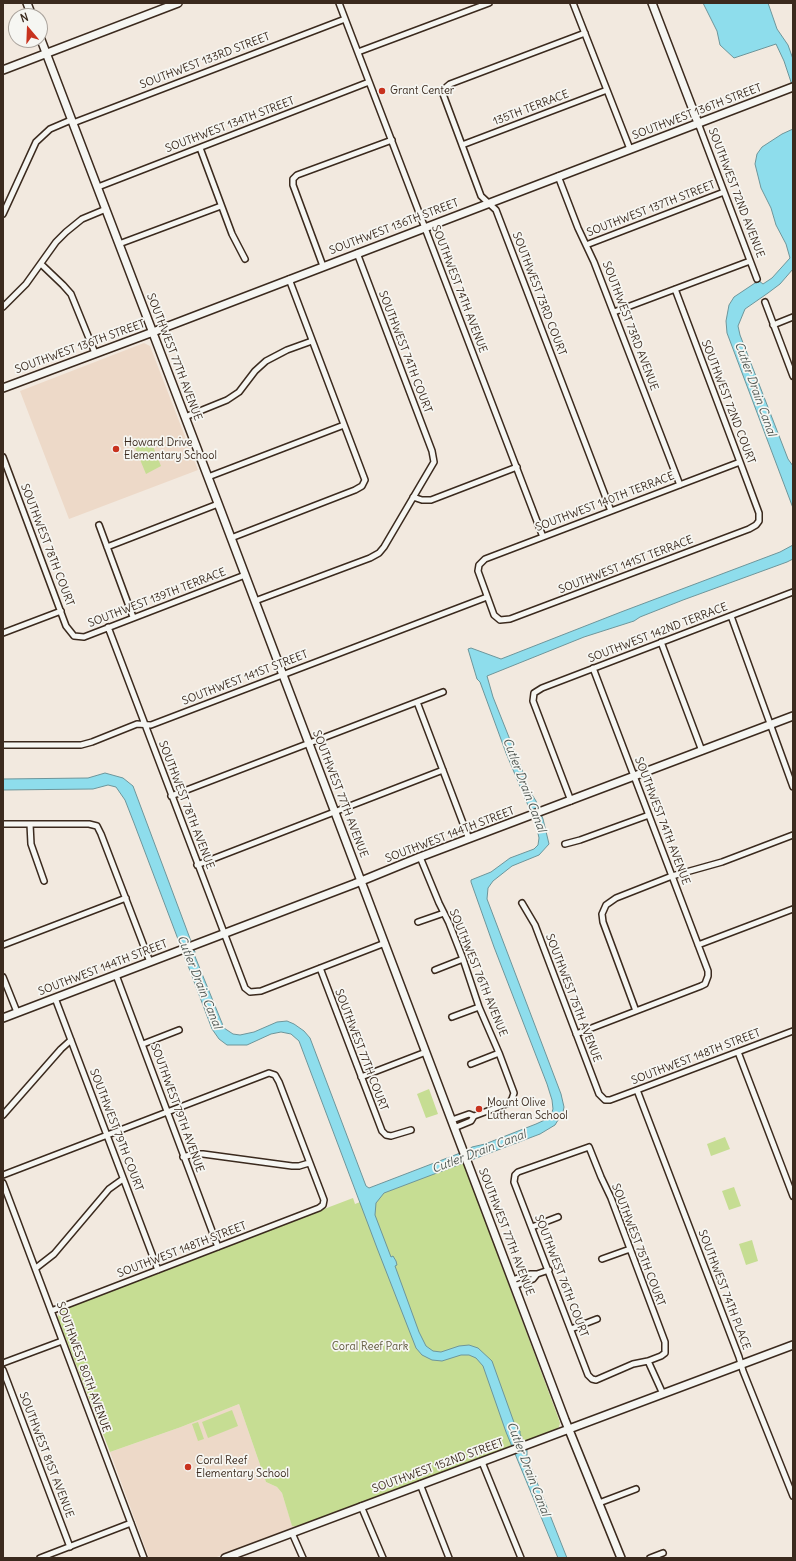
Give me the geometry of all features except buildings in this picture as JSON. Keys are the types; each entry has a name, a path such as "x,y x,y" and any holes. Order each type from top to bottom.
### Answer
{"street":[{"path":"3,70 178,3"},
{"name":"SOUTHWEST 74TH AVENUE","path":"339,3 543,537"},
{"path":"358,52 489,3"},
{"path":"573,3 630,149"},
{"name":"SOUTHWEST 72ND AVENUE","path":"652,3 757,279"},
{"name":"SOUTHWEST 133RD STREET","path":"72,121 345,19"},
{"name":"SOUTHWEST 73RD COURT","path":"585,33 453,83 444,89 444,97 481,196 496,210 611,511"},
{"name":"SOUTHWEST 77TH AVENUE","path":"44,48 569,1430 621,1558"},
{"name":"SOUTHWEST 134TH STREET","path":"98,187 369,82"},
{"name":"SOUTHWEST 136TH STREET","path":"3,388 153,332 791,87"},
{"name":"135TH TERRACE","path":"462,145 607,90"},
{"path":"3,214 36,142 50,129 72,121"},
{"path":"323,266 293,185 293,179 297,176 392,140"},
{"path":"200,148 232,234 245,259"},
{"name":"SOUTHWEST 73RD AVENUE","path":"558,176 578,228 594,262 614,312 680,485"},
{"name":"SOUTHWEST 137TH STREET","path":"586,244 724,192"},
{"path":"119,244 222,206"},
{"path":"3,307 26,284 56,242 72,226 82,219 106,209"},
{"name":"SOUTHWEST 74TH COURT","path":"357,253 434,458 432,465 413,497"},
{"path":"614,312 750,261"},
{"path":"41,264 64,285 71,294 78,307 95,353"},
{"path":"231,538 355,490 362,486 364,482 364,477 289,279"},
{"name":"SOUTHWEST 72ND COURT","path":"675,289 760,515 758,523"},
{"path":"765,302 793,376"},
{"path":"773,325 793,317"},
{"path":"185,417 227,400 239,392 255,371 266,361 287,350 312,341"},
{"path":"208,477 344,424"},
{"name":"SOUTHWEST 78TH COURT","path":"3,457 68,630 72,635 77,637"},
{"name":"SOUTHWEST 140TH TERRACE","path":"487,597 479,573 479,565 483,560 740,462"},
{"path":"255,601 377,554 384,547 413,497 422,500 431,500 517,467"},
{"path":"107,547 218,504"},
{"name":"SOUTHWEST 141ST TERRACE","path":"487,597 494,615 500,620 510,619 749,529 758,523"},
{"path":"99,525 134,617"},
{"name":"SOUTHWEST 139TH TERRACE","path":"77,637 108,628 245,576"},
{"name":"SOUTHWEST 142ND TERRACE","path":"571,801 534,704 533,696 539,689 793,592"},
{"name":"SOUTHWEST 141ST STREET","path":"3,745 81,745 137,724 151,725 487,597"},
{"path":"3,633 61,610"},
{"path":"730,616 793,786"},
{"name":"SOUTHWEST 78TH AVENUE","path":"108,628 242,984 246,989 252,992 261,991 320,968"},
{"path":"661,642 702,751"},
{"name":"SOUTHWEST 74TH AVENUE","path":"593,668 708,972 706,982 699,987 636,1011"},
{"path":"171,796 443,692"},
{"path":"417,702 469,839"},
{"name":"SOUTHWEST 144TH STREET","path":"3,1018 420,857 793,716"},
{"path":"197,865 443,770"},
{"path":"565,844 580,840 649,814"},
{"path":"3,824 95,825 101,834 150,962"},
{"path":"30,824 30,844 44,881"},
{"path":"576,1034 636,1011 604,924 603,912 606,905 613,899 672,876 722,862 793,835"},
{"name":"SOUTHWEST 76TH AVENUE","path":"420,857 449,923 479,1007 514,1091 513,1097 509,1103 474,1116"},
{"path":"3,945 126,898"},
{"name":"SOUTHWEST 75TH AVENUE","path":"522,903 535,925 599,1094 605,1100"},
{"path":"698,945 793,909"},
{"path":"418,922 444,913"},
{"path":"320,968 385,943"},
{"path":"435,970 463,959"},
{"name":"SOUTHWEST 77TH COURT","path":"320,968 380,1128 388,1136 395,1136 411,1130"},
{"name":"SOUTHWEST 79TH AVENUE","path":"116,975 218,1248"},
{"path":"3,977 17,1012"},
{"name":"SOUTHWEST 79TH COURT","path":"55,998 158,1270"},
{"path":"452,1017 479,1007"},
{"path":"143,1044 179,1030"},
{"name":"SOUTHWEST 148TH STREET","path":"605,1100 610,1100 793,1031"},
{"path":"3,1115 61,1049 71,1040"},
{"path":"361,1077 426,1052"},
{"path":"738,1052 793,1196"},
{"path":"471,1064 499,1053"},
{"path":"3,1175 106,1134 168,1112 265,1074 272,1074 279,1082 309,1163 292,1166 203,1154 194,1154 183,1157"},
{"name":"SOUTHWEST 74TH PLACE","path":"637,1090 741,1365 793,1496"},
{"path":"452,1120 469,1114 474,1116 471,1121 454,1128"},
{"name":"SOUTHWEST 75TH COURT","path":"515,1177 518,1172 590,1147 601,1177 611,1198 665,1342 665,1351 661,1356 648,1361"},
{"name":"SOUTHWEST 148TH STREET","path":"51,1311 319,1208 323,1205 324,1200 309,1163"},
{"name":"SOUTHWEST 76TH COURT","path":"515,1177 514,1183 549,1270 588,1375 593,1379 600,1379 633,1364 648,1361"},
{"path":"36,1268 54,1254 108,1189 123,1179"},
{"name":"SOUTHWEST 80TH AVENUE","path":"3,1183 144,1558"},
{"path":"532,1227 558,1217"},
{"path":"602,1259 630,1249"},
{"path":"513,1283 530,1274 537,1274 549,1270"},
{"path":"571,1329 597,1319"},
{"path":"3,1363 62,1341"},
{"name":"SOUTHWEST 152ND STREET","path":"225,1558 793,1345"},
{"path":"648,1361 653,1373 655,1374 661,1394"},
{"name":"SOUTHWEST 81ST AVENUE","path":"3,1370 70,1547"},
{"path":"482,1462 521,1558"},
{"path":"420,1484 449,1558"},
{"path":"599,1503 636,1489"},
{"path":"361,1506 383,1558"},
{"path":"40,1558 131,1523"},
{"path":"292,1533 303,1558"},
{"path":"650,1558 663,1553"}],"shaded area":[{"name":"Howard Drive Elementary School","path":"144,343 150,346 198,470 69,519 20,391"},
{"name":"Coral Reef Elementary School","path":"239,1404 266,1482 277,1487 282,1493 292,1525 296,1526 214,1558 149,1558 110,1452 181,1427"}],"green space":[{"path":"150,439 161,466 146,474 134,445"},
{"path":"429,1089 438,1114 426,1118 417,1094"},
{"path":"725,1137 730,1149 711,1156 707,1144"},
{"name":"Coral Reef Park","path":"463,1162 470,1176 558,1417 560,1423 559,1427 551,1433 297,1527 292,1526 282,1493 277,1487 266,1482 239,1404 181,1427 110,1452 58,1318 59,1310 353,1198 355,1204"},
{"path":"734,1187 741,1206 729,1210 722,1191"},
{"path":"752,1240 758,1261 746,1265 739,1244"},
{"path":"232,1410 238,1426 208,1438 202,1422"},
{"path":"198,1422 204,1439 198,1441 192,1424"}],"water":[{"path":"703,3 768,3 777,29 788,45 793,59 793,88 784,61 776,44 734,58 720,45 717,31"},
{"name":"Cutler Drain Canal","path":"793,129 793,269 780,284 745,309 738,326 740,335 788,459 793,466 793,508 727,333 726,321 729,305 734,297 759,281 763,284 772,278 790,258 786,244 776,225 771,208 761,188 755,164 757,154 762,147"},
{"name":"Cutler Drain Canal","path":"793,545 793,559 787,562 683,600 640,617 634,621 584,637 487,676 493,697 526,780 526,785 536,801 543,819 549,844 539,855 512,866 493,881 488,888 487,899 561,1094 564,1107 563,1112 555,1125 540,1134 384,1193 376,1203 375,1215 391,1257 393,1256 396,1261 397,1265 395,1266 419,1332 426,1346 433,1351 441,1352 459,1346 469,1345 478,1348 492,1361 516,1428 520,1431 525,1444 527,1457 567,1558 558,1558 506,1432 483,1366 476,1358 469,1355 461,1355 442,1361 432,1360 422,1355 416,1348 299,1041 291,1034 281,1032 271,1034 247,1045 227,1045 219,1039 212,1029 125,800 116,787 108,785 93,789 3,790 3,779 88,778 105,773 123,778 133,786 195,952 194,954 224,1028 233,1034 240,1035 254,1032 277,1022 287,1021 304,1031 310,1038 366,1186 369,1188 468,1150 472,1147 485,1144 536,1124 547,1119 551,1115 553,1109 547,1084 494,947 471,882 471,880 491,872 510,858 534,849 538,845 539,838 536,824 506,753 480,682 477,679 468,649 471,648 501,659 780,552"}],"place":[{"name":"Grant Center","path":"382,91"},
{"name":"Howard Drive Elementary School","path":"116,449"},
{"name":"Mount Olive Lutheran School","path":"479,1109"},
{"name":"Coral Reef Elementary School","path":"188,1467"}]}
